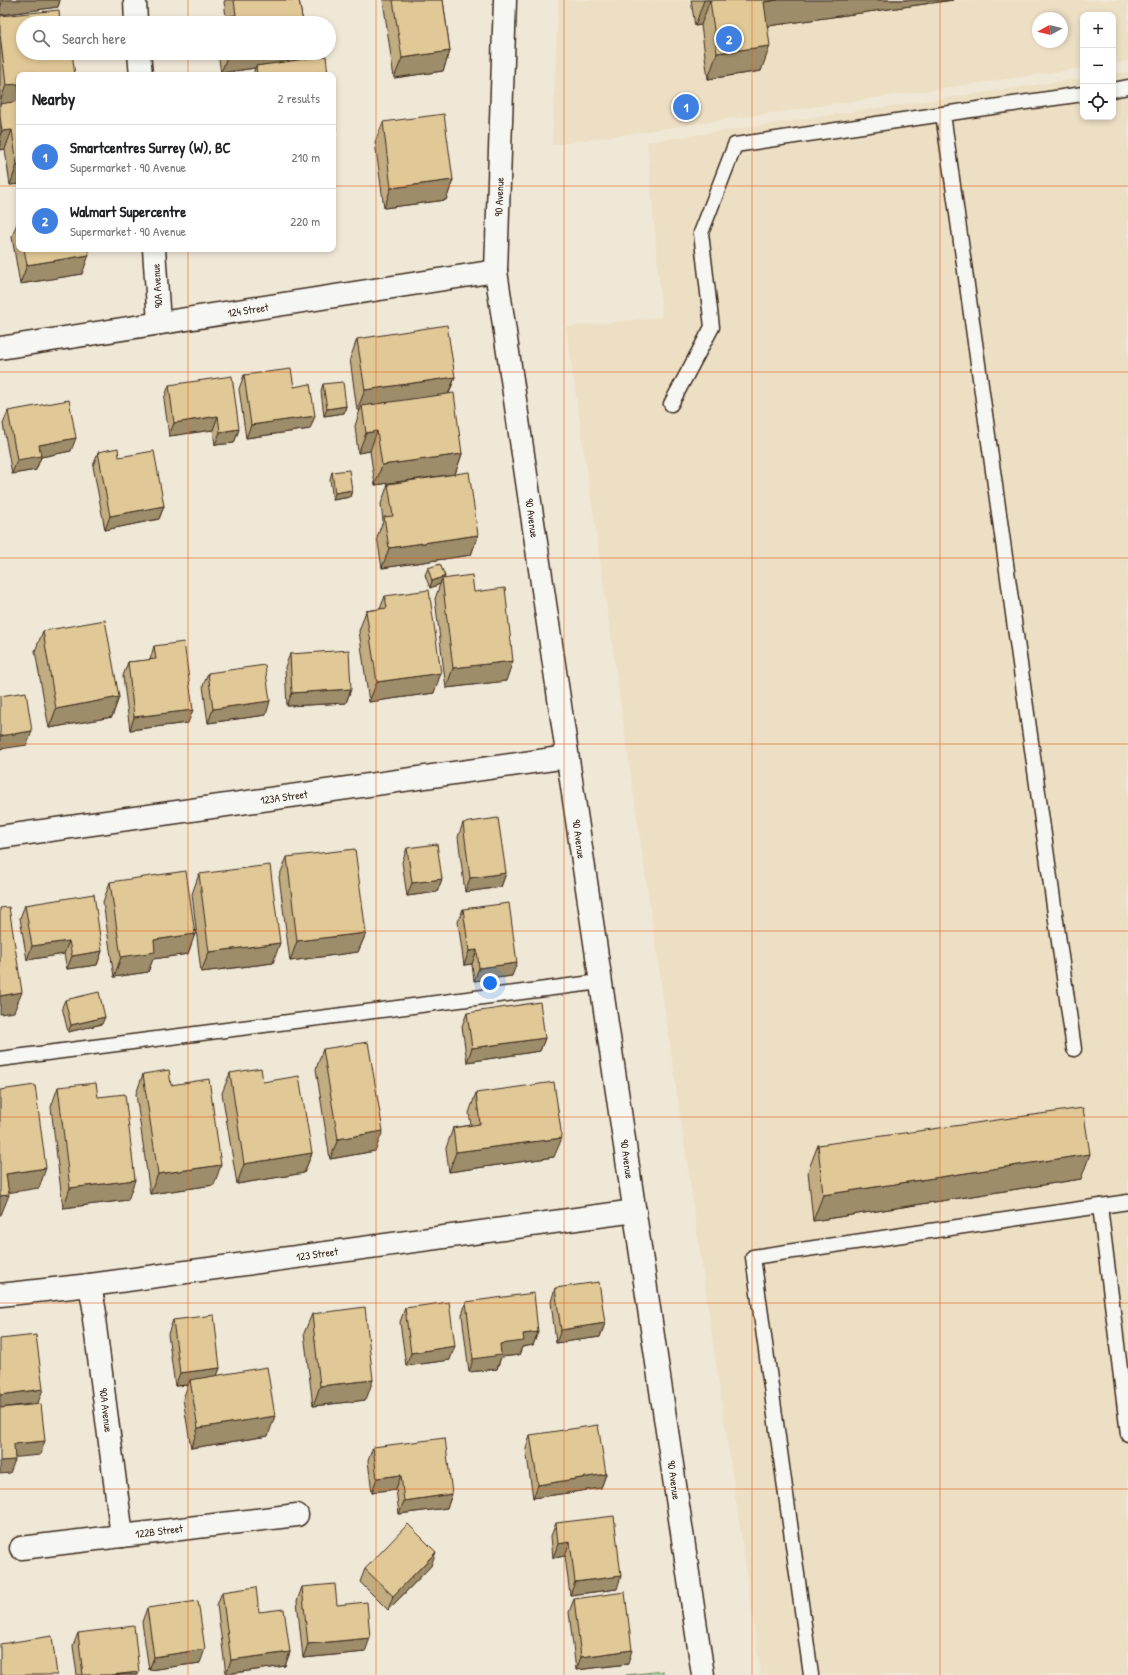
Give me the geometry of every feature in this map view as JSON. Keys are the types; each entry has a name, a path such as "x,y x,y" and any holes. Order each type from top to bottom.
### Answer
{"street":[{"path":"135,0 136,16"},
{"name":"90 Avenue","path":"505,0 496,271 703,1675"},
{"path":"139,60 140,72"},
{"name":"90A Avenue","path":"154,252 159,323"},
{"name":"124 Street","path":"0,348 496,271"},
{"name":"123A Street","path":"0,837 567,757"},
{"name":"123 Street","path":"0,1295 90,1286 635,1211"},
{"name":"90A Avenue","path":"90,1286 95,1314 94,1319 122,1536"},
{"name":"122B Street","path":"21,1548 297,1515"}],"lane":[{"path":"1116,89 1128,87"},
{"path":"671,404 712,327 701,234 735,144 1080,94"},
{"path":"943,114 1074,1049"},
{"path":"0,1059 600,982"},
{"path":"811,1675 753,1257 1128,1202"},
{"path":"1100,1206 1128,1434"}],"shaded area":[{"path":"558,0 1128,0 1128,61 1116,63 1116,12 1080,12 1080,68 552,145"},
{"path":"1128,72 1128,1675 761,1675 566,327 662,317 647,142 1080,78 1080,120 1116,120 1116,74"}],"green space":[{"path":"663,1671 663,1675 626,1675"}],"building":[{"path":"234,0 299,0 302,16 230,16 236,15"},
{"path":"393,0 443,0 450,51 402,58"},
{"path":"710,0 778,0 764,2 770,46 717,53"},
{"path":"59,10 59,16 16,16 16,60 73,60 75,72 16,72 16,84 6,85 0,34 0,16"},
{"path":"298,60 326,60 328,72 257,72 256,66"},
{"path":"16,101 16,158 12,130 2,131 0,104"},
{"path":"444,114 453,180 391,188 383,122"},
{"path":"25,252 88,252 89,255 27,265"},
{"path":"447,325 455,377 365,390 357,339"},
{"path":"291,369 294,387 310,384 315,416 251,425 244,375"},
{"path":"232,376 239,429 220,432 218,416 174,423 169,385"},
{"path":"343,382 346,406 327,409 323,384"},
{"path":"454,393 462,454 382,465 377,431 366,433 362,406"},
{"path":"69,400 76,438 39,445 41,456 17,460 8,411"},
{"path":"118,448 119,457 154,451 164,506 110,516 98,452"},
{"path":"349,470 352,490 335,493 332,472"},
{"path":"469,472 478,535 389,548 384,517 393,516 388,484"},
{"path":"440,564 445,576 432,581 428,568"},
{"path":"472,575 474,592 505,588 513,661 453,668 442,579"},
{"path":"429,590 441,673 377,682 366,611 387,608 385,596"},
{"path":"105,620 119,697 56,709 43,631"},
{"path":"184,642 193,710 134,717 128,662 156,659 154,646"},
{"path":"349,650 351,689 292,693 290,654"},
{"path":"265,665 270,701 213,709 208,673"},
{"path":"26,692 32,731 0,736 0,696"},
{"path":"498,818 506,873 470,878 463,823"},
{"path":"437,844 442,879 412,883 407,848"},
{"path":"355,849 366,933 297,941 287,857"},
{"path":"270,865 280,943 209,952 199,874"},
{"path":"186,871 195,934 154,940 155,952 121,957 110,882"},
{"path":"94,894 102,951 72,956 69,941 32,946 25,905"},
{"path":"509,903 517,963 479,968 477,950 469,951 463,909"},
{"path":"9,907 22,992 0,996 0,908"},
{"path":"99,992 105,1017 71,1025 65,1000"},
{"path":"540,1002 545,1038 472,1048 467,1013"},
{"path":"368,1042 383,1131 338,1139 323,1049"},
{"path":"261,1068 263,1082 299,1076 312,1153 244,1164 230,1073"},
{"path":"169,1070 171,1085 209,1079 221,1165 158,1174 143,1074"},
{"path":"554,1082 562,1138 456,1152 453,1128 480,1124 476,1093"},
{"path":"96,1083 98,1097 125,1094 135,1180 70,1188 58,1087"},
{"path":"35,1085 46,1168 6,1174 9,1195 0,1196 0,1090"},
{"path":"1083,1108 1090,1154 823,1195 818,1145"},
{"path":"599,1282 605,1323 561,1330 555,1288"},
{"path":"534,1293 538,1332 523,1334 524,1341 500,1344 501,1355 473,1359 466,1302"},
{"path":"449,1302 455,1346 411,1353 405,1308"},
{"path":"365,1307 373,1380 320,1386 312,1314"},
{"path":"214,1315 220,1368 180,1373 173,1320"},
{"path":"36,1335 43,1389 0,1395 0,1339"},
{"path":"267,1367 275,1416 198,1428 190,1380"},
{"path":"41,1404 45,1441 14,1444 15,1460 0,1461 0,1408"},
{"path":"598,1425 606,1474 538,1485 530,1435"},
{"path":"445,1438 452,1494 404,1501 401,1475 377,1478 373,1447"},
{"path":"614,1516 621,1576 575,1582 570,1542 558,1544 556,1523"},
{"path":"408,1524 436,1552 393,1596 365,1569"},
{"path":"335,1584 337,1605 367,1602 370,1638 308,1644 302,1587"},
{"path":"256,1587 259,1612 284,1609 290,1652 231,1660 222,1592"},
{"path":"625,1592 632,1650 581,1657 574,1599"},
{"path":"198,1601 205,1649 154,1657 147,1608"},
{"path":"134,1626 139,1672 111,1675 83,1675 78,1633"},
{"path":"52,1636 57,1675 0,1675 0,1644"}],"place":[{"name":"Walmart Supercentre","path":"729,39"},
{"name":"Smartcentres Surrey (W), BC","path":"686,107"}]}
